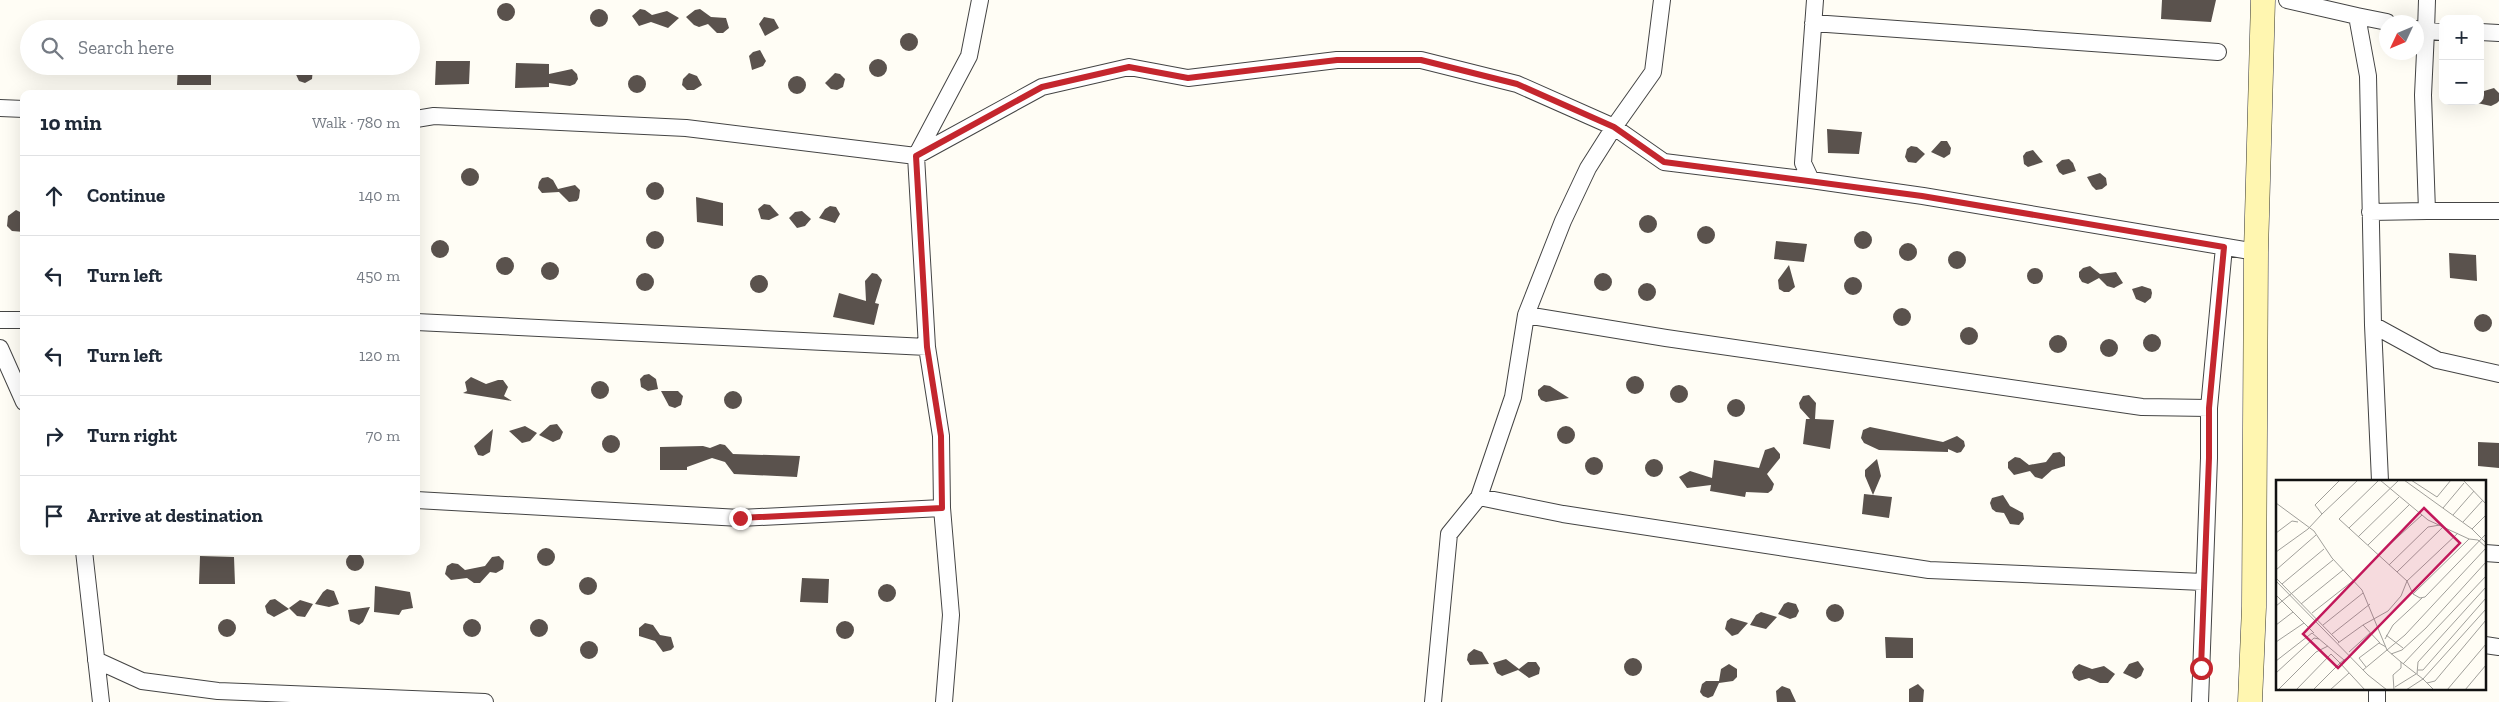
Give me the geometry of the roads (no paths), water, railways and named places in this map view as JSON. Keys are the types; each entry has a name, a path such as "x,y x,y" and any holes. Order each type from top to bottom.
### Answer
{"street":[{"path":"944,702 951,615 942,508 941,436 927,347 916,156 969,56 980,0"},
{"path":"1433,702 1449,534 1479,497 1513,397 1526,315 1563,222 1588,168 1653,72 1662,0"},
{"path":"1811,180 1803,163 1815,0"},
{"path":"2250,702 2254,607 2256,252 2263,0"},
{"path":"2287,0 2379,20"},
{"path":"2427,0 2429,31 2423,95 2427,162 2427,211"},
{"path":"2357,16 2368,76 2373,326 2382,476"},
{"path":"1813,23 2218,52"},
{"path":"2484,32 2499,33"},
{"path":"420,118 434,116 523,119 686,128 916,156 1042,87 1129,67 1188,78 1337,60 1421,60 1517,84 1614,127 1664,162 1922,196 2256,252"},
{"path":"0,108 20,108"},
{"path":"2370,212 2499,211"},
{"path":"2200,702 2209,458 2209,408 2224,247"},
{"path":"1526,315 1666,338 2142,407 2209,408"},
{"path":"0,320 20,320"},
{"path":"420,322 927,347"},
{"path":"2373,326 2437,360 2499,374"},
{"path":"2,352 20,371"},
{"path":"2,352 20,393"},
{"path":"1479,497 1563,514 1929,570 2203,582"},
{"path":"420,500 740,518 942,508"},
{"path":"2486,553 2499,554"},
{"path":"84,555 101,702"},
{"path":"2486,645 2499,647"},
{"path":"96,660 142,681 218,691 485,702"}]}
